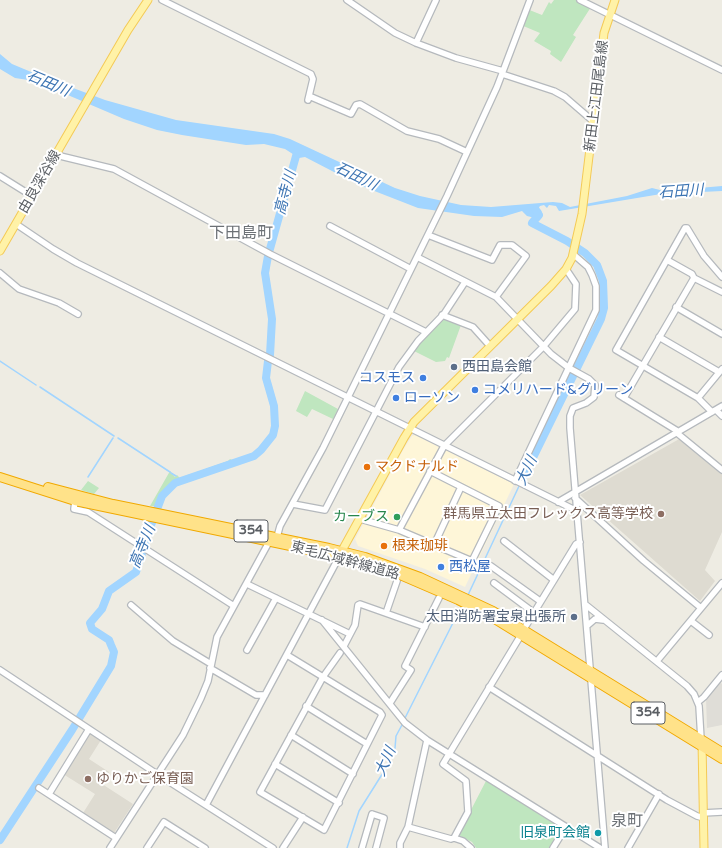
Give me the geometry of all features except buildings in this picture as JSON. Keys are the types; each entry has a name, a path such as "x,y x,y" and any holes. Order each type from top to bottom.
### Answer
{"highway":[{"name":"東毛広域幹線道路","path":"0,471 86,498 154,515 269,542 340,554"},
{"name":"東毛広域幹線道路","path":"0,477 74,501 277,537 399,569 472,603 722,752"},
{"name":"東毛広域幹線道路","path":"592,675 702,748 722,759"}],"main road":[{"name":"由良深谷線","path":"1,247 16,224 128,30 148,0"},
{"name":"新田上江田尾島線","path":"573,254 582,214 604,33 614,0"},
{"path":"340,554 410,428 421,415 566,269 573,254"},
{"path":"701,739 704,848"}],"street":[{"path":"162,0 311,74 313,79 308,98 351,114 356,105 360,104 407,131 439,139 467,152"},
{"path":"347,0 395,33 416,43 554,91 565,97 594,122"},
{"path":"416,43 436,0"},
{"path":"277,537 280,526 293,504 448,196 503,72 530,0"},
{"path":"580,0 722,70"},
{"path":"56,155 111,167 268,253 325,280 388,314 426,332"},
{"path":"0,176 32,196"},
{"path":"16,224 53,250 77,263 577,511"},
{"path":"330,226 411,269"},
{"path":"722,277 704,256 687,228 685,228 616,350 698,398 722,416"},
{"path":"428,235 492,260 500,245 512,246 526,256 496,297"},
{"path":"515,481 596,310 596,286 588,267 573,254"},
{"path":"417,257 496,297 543,347 569,368 593,383 596,392 591,400 573,408 570,416 575,495 588,624 605,848"},
{"path":"667,260 692,274 694,278 722,292"},
{"path":"399,530 444,446 543,347 575,309 576,284 566,269"},
{"path":"0,273 19,289 59,303 78,314"},
{"path":"694,278 642,366 622,396 678,433 722,470"},
{"path":"293,504 325,510 399,367 426,332 442,316 466,282"},
{"path":"676,307 722,334"},
{"path":"442,316 473,327 490,346"},
{"path":"659,337 721,370 698,398"},
{"path":"558,502 575,495 722,406"},
{"path":"360,519 399,530 472,561 499,506 430,471"},
{"path":"434,545 461,487"},
{"path":"575,495 644,561 701,608"},
{"path":"74,501 74,509 88,512 234,606"},
{"path":"504,541 554,580"},
{"path":"110,848 183,735 208,681 217,637 269,542"},
{"path":"454,838 468,812 466,781 444,764 449,753 540,601 576,544 580,542"},
{"path":"206,805 340,554"},
{"path":"491,566 540,601"},
{"path":"386,613 398,581"},
{"path":"494,583 534,612"},
{"path":"657,661 722,583"},
{"path":"247,584 350,634"},
{"path":"247,650 276,598"},
{"path":"390,703 411,670 406,666 439,598"},
{"path":"344,646 355,625 360,604 425,627"},
{"path":"131,605 173,641 256,695 265,695"},
{"path":"586,605 687,686 698,702 701,717 701,739"},
{"path":"588,624 597,618 609,623"},
{"path":"322,620 405,723 427,740 600,848"},
{"path":"691,621 709,635"},
{"path":"287,655 323,677 382,715 339,803 324,830 260,792 306,706 323,677 340,653"},
{"path":"0,670 89,730 273,848"},
{"path":"698,702 722,675"},
{"path":"489,687 659,794 697,816 722,812"},
{"path":"306,706 368,744"},
{"path":"49,794 89,730"},
{"path":"291,735 353,774"},
{"path":"400,848 400,843 408,827 427,740"},
{"path":"275,764 339,803"},
{"path":"39,788 116,838"},
{"path":"628,848 659,794"},
{"path":"362,848 372,814 384,818 376,848"},
{"path":"283,848 303,817"},
{"path":"147,848 164,822 205,848"},
{"path":"408,827 451,839 454,838 463,841 471,848"},
{"path":"553,848 566,827"}],"shaded area":[{"path":"415,435 514,484 465,587 425,569 358,546 355,539 403,450 412,436"},
{"name":"群馬県立太田フレックス高等学校","path":"681,438 722,471 722,532 705,570 715,581 700,601 580,495"},
{"path":"720,682 722,684 722,725 707,728 706,698"},
{"name":"ゆりかご保育園","path":"90,733 101,740 89,759 109,772 102,784 133,804 114,833 83,813 95,794 63,774"}],"green space":[{"path":"554,0 576,0 591,7 573,35 576,37 561,62 550,54 551,51 534,41 540,33 521,25 527,9 542,15 549,2 551,4"},
{"path":"442,319 461,325 449,358 447,357 445,361 436,362 412,350"},
{"path":"305,391 338,409 333,419 312,409 307,417 296,411"},
{"path":"230,459 234,461 173,482 163,493 155,506 150,506 170,471 175,477 177,475 180,478"},
{"path":"88,481 99,488 94,494 81,490"},
{"path":"487,779 564,828 551,848 476,848 472,842 458,835"}],"water":[{"name":"石田川","path":"0,54 12,64 105,100 176,120 274,134 290,139 395,188 420,196 461,205 491,207 553,202 562,203 570,207 627,196 652,188 664,191 722,186 722,191 661,194 559,211 556,206 549,205 547,208 544,205 540,206 538,209 541,210 543,216 535,218 527,216 522,211 502,217 474,216 418,208 359,185 305,157 299,158 285,149 264,144 246,145 182,135 157,130 124,119 35,81 15,78 0,69"}],"waterway":[{"name":"高寺川","path":"270,355 272,319 265,273 268,256 298,149"},
{"name":"大川","path":"523,478 601,319 604,308 603,281 597,265 585,253 567,241 532,223 539,215 536,210"},
{"path":"0,361 36,385"},
{"name":"高寺川","path":"0,840 72,730 111,666 114,652 109,640 92,629 90,623 102,609 109,591 136,572 162,496 175,483 254,456 273,435 275,426 274,406 266,378 268,361"},
{"path":"40,387 114,436"},
{"path":"88,477 113,438"},
{"path":"118,438 170,472"},
{"path":"171,473 176,476"},
{"name":"大川","path":"468,595 520,484"},
{"name":"大川","path":"404,720 462,605"},
{"name":"大川","path":"347,848 359,811 386,768 395,748 396,736 403,723"}],"place":[{"name":"西田島会館","path":"454,367"},
{"name":"コスモス","path":"423,378"},
{"name":"コメリハード&グリーン","path":"475,390"},
{"name":"ローソン","path":"396,398"},
{"name":"マクドナルド","path":"367,467"},
{"name":"群馬県立太田フレックス高等学校","path":"661,514"},
{"name":"カーブス","path":"397,517"},
{"name":"根来珈琲","path":"384,546"},
{"name":"西松屋","path":"441,567"},
{"name":"太田消防署宝泉出張所","path":"574,617"},
{"name":"ゆりかご保育園","path":"88,779"},
{"name":"旧泉町会館","path":"598,833"}],"district":[{"name":"下田島町","path":"241,234"},
{"name":"泉町","path":"627,822"}]}
